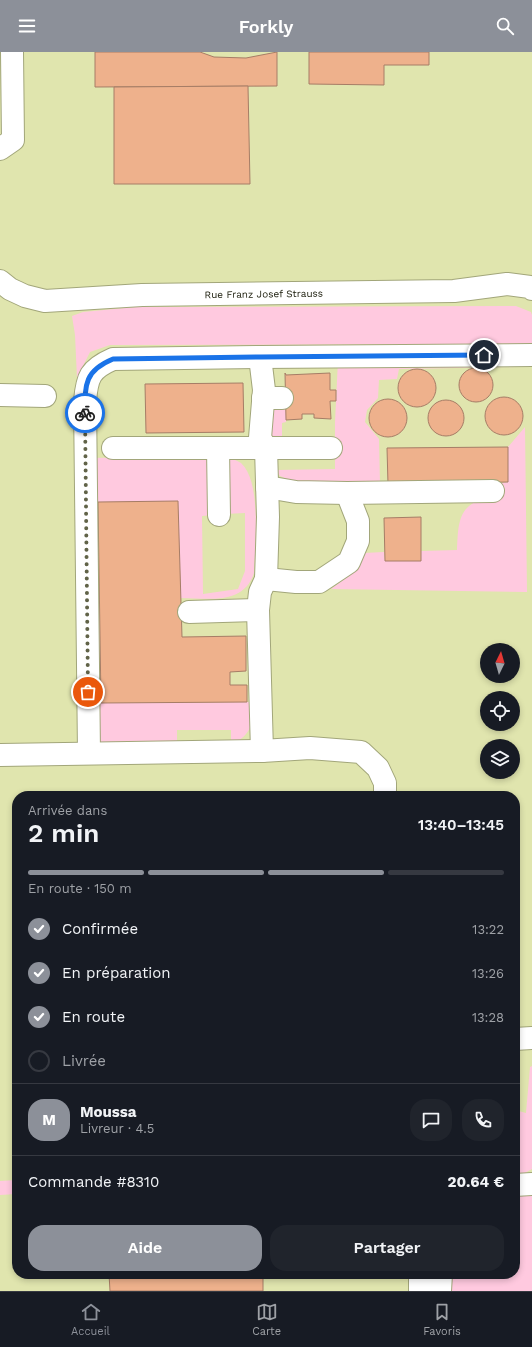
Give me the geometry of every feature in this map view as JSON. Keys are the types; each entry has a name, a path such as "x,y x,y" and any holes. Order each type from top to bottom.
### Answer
{"street":[{"path":"0,149 13,140 12,52"},
{"name":"Rue Franz Josef Strauss","path":"0,281 10,289 25,296 45,301 142,295 454,291 507,284 532,289"},
{"path":"89,753 85,409 86,383 100,365 113,359 532,355"},
{"path":"260,357 264,390 273,398 260,438 266,448 268,487 266,579 260,592 258,610 262,751"},
{"path":"0,395 45,396"},
{"path":"113,448 331,448"},
{"path":"218,448 218,514"},
{"path":"268,487 296,492 347,493 493,491"},
{"path":"266,579 319,582 349,562 358,541 358,521 347,493"},
{"path":"189,612 258,610"},
{"path":"0,755 262,751 310,748 361,752 378,768 385,783 385,791"},
{"path":"520,1039 532,1038"},
{"path":"520,1185 532,1184"},
{"path":"420,1279 420,1291"},
{"path":"440,1291 441,1279"}],"shaded area":[{"path":"0,52 532,52 532,1291 0,1291"},
{"path":"516,306 531,312 532,344 110,345 90,352 77,378 75,335 72,316 83,312 135,307"},
{"path":"516,358 516,367 399,369 397,379 379,380 378,398 367,410 365,422 379,439 380,485 304,485 280,476 275,470 335,469 335,422 338,360"},
{"path":"286,402 286,422 282,423 282,437 267,436 267,405"},
{"path":"525,427 527,592 331,589 357,570 364,553 384,552 385,561 421,561 421,551 457,550 458,532 462,515 469,506 485,496 495,486 508,482 508,447"},
{"path":"211,456 213,515 202,516 203,594 238,589 245,571 245,513 225,514 224,457 241,463 248,472 252,484 256,515 254,573 249,584 242,591 233,595 213,599 180,598 98,503 101,703 254,702 250,728 244,737 231,745 231,730 177,730 177,746 94,747 90,458"},
{"path":"532,1066 532,1169 520,1174 520,1111 526,1113 530,1067"},
{"path":"12,1180 12,1194 0,1195 0,1181"},
{"path":"520,1194 532,1194 532,1291 451,1291 450,1279 520,1279"}],"building":[{"path":"95,52 200,52 214,57 246,58 277,52 277,86 95,87"},
{"path":"309,52 429,52 429,65 384,65 384,85 309,84"},
{"path":"248,86 250,184 114,184 114,87"},
{"path":"473,368 479,368 488,373 492,379 492,391 488,397 479,402 473,402 464,397 459,388 459,382 464,373"},
{"path":"417,369 427,372 433,378 436,388 433,398 427,404 417,407 407,404 401,398 398,388 401,378 407,372"},
{"path":"285,373 286,375 330,373 330,390 336,390 336,401 330,401 331,419 314,418 314,414 302,414 302,419 286,420"},
{"path":"243,383 244,432 146,433 145,384"},
{"path":"500,397 508,397 520,406 523,416 520,426 514,432 508,435 500,435 488,426 485,420 485,412 494,400"},
{"path":"384,399 392,399 399,402 404,407 407,418 404,429 399,434 392,437 384,437 377,434 372,429 369,422 369,414 372,407 377,402"},
{"path":"450,400 459,405 463,411 463,425 459,431 450,436 442,436 433,431 429,425 428,414 433,405 439,401"},
{"path":"508,447 508,482 388,484 387,448"},
{"path":"178,501 182,637 246,636 246,671 230,672 230,685 247,685 247,702 101,703 98,502"},
{"path":"421,517 421,561 385,561 384,518"},
{"path":"109,1279 263,1279 263,1291 110,1291"}],"way so far":[{"path":"85,413 88,692"}],"route":[{"path":"85,413 86,383 100,365 113,359 484,355"}]}
